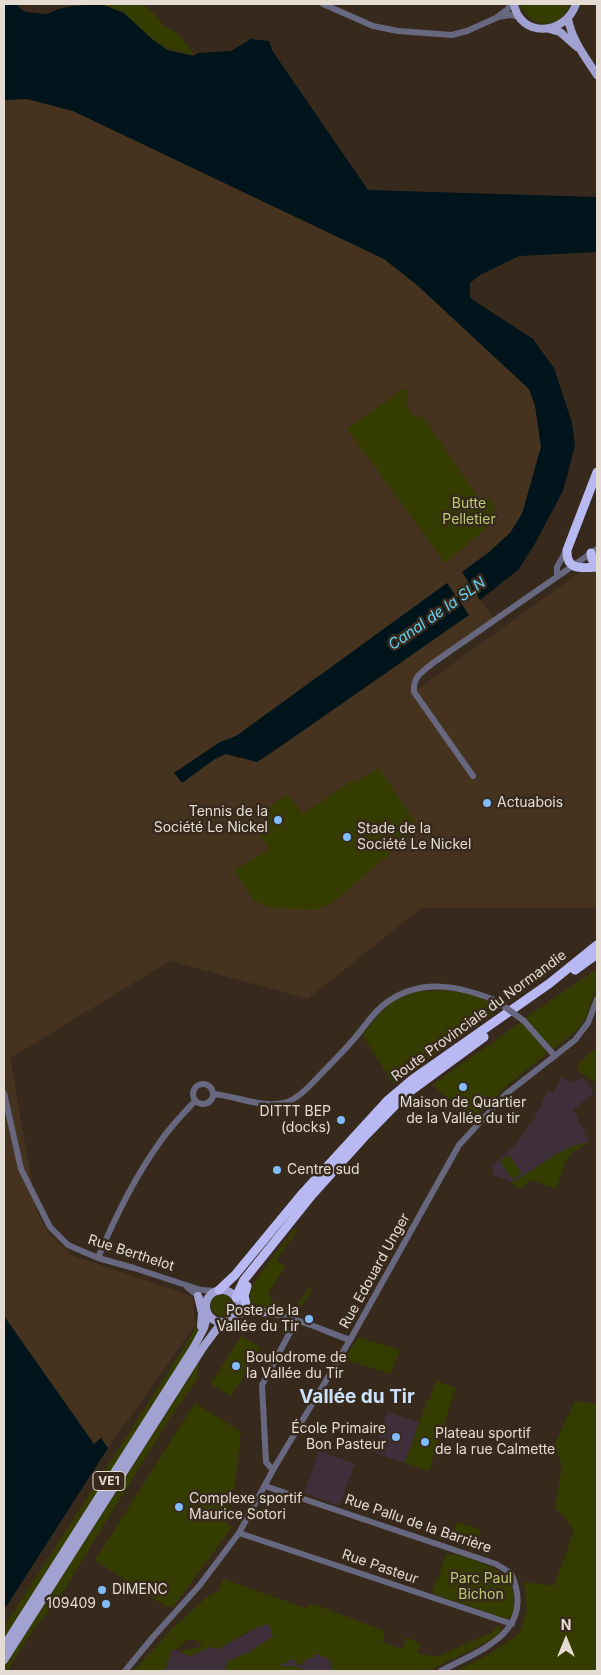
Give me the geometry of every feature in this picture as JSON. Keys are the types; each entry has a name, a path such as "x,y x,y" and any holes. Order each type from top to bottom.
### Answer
{"highway":[{"path":"597,472 567,550 568,561 572,566 597,566"},
{"path":"594,551 592,560 597,566"},
{"name":"Route Provinciale du Normandie","path":"217,1291 235,1275 301,1195 387,1101 413,1079 550,983 597,945"},
{"name":"Route Provinciale du Normandie","path":"237,1299 244,1280 312,1195 405,1095 597,954"},
{"path":"263,1312 247,1308 244,1296 246,1288 330,1176"}],"main road":[{"path":"514,4 520,17 531,26 560,32 580,51 597,74"},
{"path":"547,29 555,27 568,19 576,4"},
{"path":"568,19 569,26 580,51"},
{"path":"217,1291 229,1291 237,1299 238,1308 235,1316 229,1320 222,1322 214,1320 207,1310 208,1298 217,1291"},
{"path":"194,1347 201,1327 202,1313 198,1296"},
{"name":"VE1","path":"4,1646 194,1347 204,1328 207,1310"},
{"name":"VE1","path":"4,1660 204,1346 222,1322"}],"street":[{"path":"323,4 373,26 421,33 452,35 467,31 496,18 510,15 520,17"},
{"path":"496,18 508,9 510,4"},
{"path":"557,576 557,567 567,550"},
{"path":"473,776 414,692 414,679 433,663 594,551"},
{"path":"195,1101 192,1091 199,1084 208,1085 213,1094 268,1105 286,1102 304,1091 353,1040 385,1003 408,990 431,986 452,987 497,1001 524,1021 555,1056"},
{"name":"Rue Edouard Unger","path":"125,1671 199,1586 239,1533 459,1145 506,1094 575,1040 585,1027 597,999"},
{"name":"Rue Berthelot","path":"4,1093 21,1169 50,1227 68,1245 98,1258 201,1290 217,1291"},
{"path":"195,1101 204,1104 210,1100 213,1094"},
{"path":"98,1258 127,1193 144,1165 161,1140 195,1101"},
{"name":"Rue Berthelot","path":"182,1283 198,1296 207,1310"},
{"path":"237,1299 247,1312"},
{"path":"235,1316 247,1312 263,1312 296,1321 350,1340"},
{"path":"274,1470 266,1462 262,1385 296,1321"},
{"name":"Rue Pallu de la Barrière","path":"265,1486 496,1564 511,1573 517,1594 517,1606 512,1624"},
{"name":"Rue Pasteur","path":"239,1533 512,1624"},
{"path":"441,1671 493,1643 504,1635 512,1624"}],"shaded area":[{"path":"27,99 73,111 384,259 417,285 529,389 535,405 542,447 522,514 510,533 488,553 462,572 496,620 418,674 415,691 576,575 587,570 597,569 597,908 421,908 308,999 170,961 10,1058 37,1212 49,1234 73,1256 184,1293 193,1298 195,1325 108,1448 101,1439 94,1445 4,1316 4,100"},
{"path":"561,1077 568,1082 583,1078 594,1094 573,1109 589,1142 573,1146 558,1153 511,1182 494,1175 492,1166 514,1146 535,1118 548,1090 553,1094"},
{"name":"École Primaire Bon Pasteur","path":"387,1412 419,1422 405,1463 373,1452"},
{"path":"319,1451 355,1464 339,1506 304,1493"},
{"path":"290,1617 245,1671 165,1671 172,1649 191,1656 209,1647 219,1649 260,1626"},
{"path":"326,1651 379,1671 272,1671 285,1659"}],"green space":[{"path":"101,4 141,4 155,14 163,26 177,33 194,55 168,49 152,39 124,13"},
{"path":"520,4 570,4 566,13 560,19 545,23 530,18"},
{"name":"Butte Pelletier","path":"404,388 409,392 406,402 413,416 423,417 482,503 489,498 495,507 488,527 445,563 347,429"},
{"path":"379,768 418,826 402,843 332,903 315,910 271,908 254,901 234,870 270,849 256,830 258,825 266,820 261,813 287,794 303,814 353,780 355,782"},
{"path":"597,969 597,984 586,1017 577,1030 552,1050 525,1018"},
{"path":"443,990 473,995 500,1009 393,1084 362,1034 389,1004 413,992"},
{"path":"520,1023 525,1024 547,1053 509,1084 473,1118 432,1085"},
{"path":"597,1047 597,1083 580,1072 577,1065"},
{"path":"589,1142 571,1153 565,1163 556,1189 532,1180 519,1189 511,1182 558,1153 573,1146"},
{"path":"509,1155 521,1173 512,1179 500,1161"},
{"path":"295,1228 298,1230 276,1260 285,1266 268,1294 271,1296 270,1298 292,1312 311,1285 312,1290 294,1317 248,1305 248,1292"},
{"path":"222,1294 230,1297 233,1305 230,1313 222,1316 214,1313 211,1305 214,1297"},
{"path":"195,1328 199,1330 189,1350 4,1638 4,1627"},
{"name":"Boulodrome de la Vallée du Tir","path":"241,1336 260,1348 231,1396 211,1384"},
{"path":"358,1337 400,1350 390,1374 344,1359"},
{"path":"199,1362 197,1379 166,1424 54,1606 35,1627 7,1671 4,1671 4,1667"},
{"name":"Plateau sportif de la rue Calmette","path":"436,1381 456,1388 429,1471 405,1463"},
{"path":"575,1401 597,1404 597,1671 456,1671 488,1655 519,1634 527,1610 524,1582 554,1586 574,1531 555,1508 562,1467 555,1443"},
{"name":"Complexe sportif Maurice Sotori","path":"195,1403 241,1432 234,1492 224,1522 232,1527 173,1607 167,1607 95,1560"},
{"path":"457,1522 481,1530 474,1550 450,1542"},
{"name":"Parc Paul Bichon","path":"446,1553 480,1562 500,1573 507,1580 512,1590 514,1602 512,1617 506,1619 434,1594 432,1591 436,1580 438,1581"},
{"path":"223,1579 305,1608 313,1604 385,1631 382,1642 402,1649 407,1637 420,1644 417,1653 437,1657 493,1632 497,1625 501,1629 497,1637 428,1671 333,1671 330,1660 317,1654 305,1660 302,1665 298,1663 296,1665 296,1660 289,1660 288,1663 281,1664 281,1667 296,1666 305,1671 225,1671 228,1661 251,1651 273,1636 269,1624 253,1629 218,1649 209,1647 191,1656 179,1652 203,1646 196,1640 186,1640 179,1648 172,1650 165,1671 133,1671 176,1625 207,1597 218,1591"}],"water":[{"path":"4,4 19,4 18,7 26,12 47,14 58,9 73,6 101,4 124,13 167,50 193,56 198,53 231,51 251,39 269,41 272,50 368,190 597,197 597,252 519,256 480,275 470,283 470,297 473,300 533,339 554,368 572,423 575,446 563,491 533,547 518,570 480,600 462,572 488,553 510,533 522,514 541,447 535,405 529,389 417,285 384,259 73,111 27,99 4,100"},
{"path":"447,583 469,615 284,744 257,762 226,754 215,759 182,783 174,773 220,742 236,736"},
{"path":"4,1316 94,1444 101,1438 108,1448 4,1610"}],"waterway":[{"name":"Canal de la SLN","path":"453,604 479,586"}],"place":[{"name":"Actuabois","path":"487,803"},
{"name":"Tennis de la Société Le Nickel","path":"278,820"},
{"name":"Stade de la Société Le Nickel","path":"347,837"},
{"name":"Maison de Quartier de la Vallée du tir","path":"463,1087"},
{"name":"DITTT BEP (docks)","path":"341,1120"},
{"name":"Centre sud","path":"277,1170"},
{"name":"Poste de la Vallée du Tir","path":"309,1319"},
{"name":"Boulodrome de la Vallée du Tir","path":"236,1366"},
{"name":"École Primaire Bon Pasteur","path":"396,1437"},
{"name":"Plateau sportif de la rue Calmette","path":"425,1442"},
{"name":"Complexe sportif Maurice Sotori","path":"179,1507"},
{"name":"DIMENC","path":"102,1590"},
{"name":"109409","path":"106,1604"}],"district":[{"name":"Vallée du Tir","path":"357,1397"}]}
